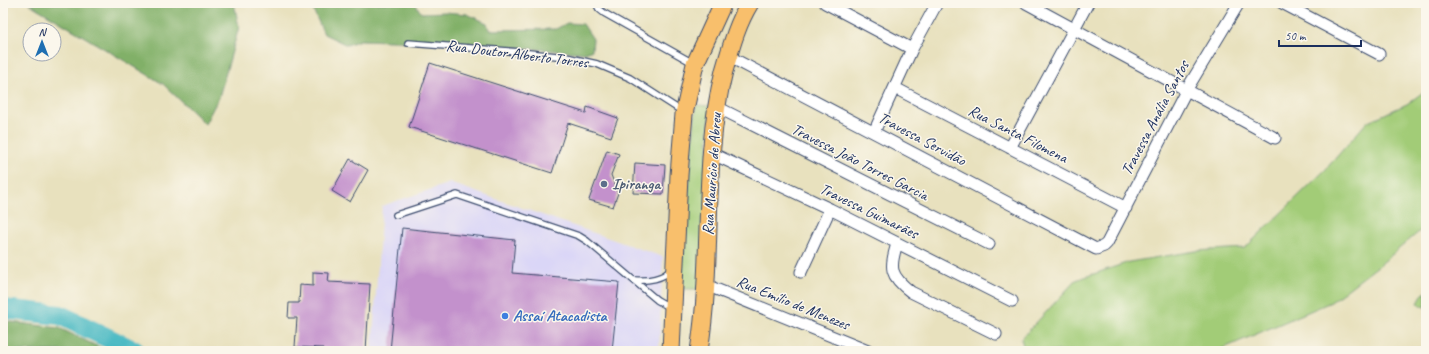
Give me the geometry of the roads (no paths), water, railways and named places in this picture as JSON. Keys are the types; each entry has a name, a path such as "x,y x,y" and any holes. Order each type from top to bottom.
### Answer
{"main road":[{"path":"671,351 679,175 684,114 694,64 722,3"},
{"name":"Rua Maurício de Abreu","path":"699,351 703,325 706,285 711,153 716,107 732,39 750,3"}],"street":[{"path":"825,3 912,49"},
{"path":"874,132 912,49 937,3"},
{"path":"1026,3 1275,138"},
{"path":"1010,148 1088,3"},
{"name":"Travessa Anália Santos","path":"1101,248 1107,243 1126,208 1187,89 1239,3"},
{"path":"1282,3 1379,54"},
{"name":"Travessa Servidão","path":"728,56 1085,244 1096,249 1101,248"},
{"name":"Rua Santa Filomena","path":"895,88 1126,208"},
{"name":"Travessa João Torres Garcia","path":"716,107 989,244"},
{"name":"Travessa Guimarães","path":"711,153 830,209 1012,301"},
{"path":"801,272 830,209"},
{"path":"897,244 891,267 893,276 899,283 911,292 996,334"},
{"name":"Rua Emílio de Menezes","path":"706,285 868,351"}],"lane":[{"path":"596,3 599,9 604,13 694,64"},
{"name":"Rua Doutor Alberto Torres","path":"408,43 527,52 566,57 596,64 630,78 684,114"},
{"path":"396,215 457,196 579,236 635,280 657,300 673,310"},
{"path":"635,280 646,281 668,273 676,262"}],"waterway":[{"path":"3,309 60,315 135,351"}],"place":[{"name":"Ipiranga","path":"604,184"},
{"name":"Assaí Atacadista","path":"505,316"}]}
